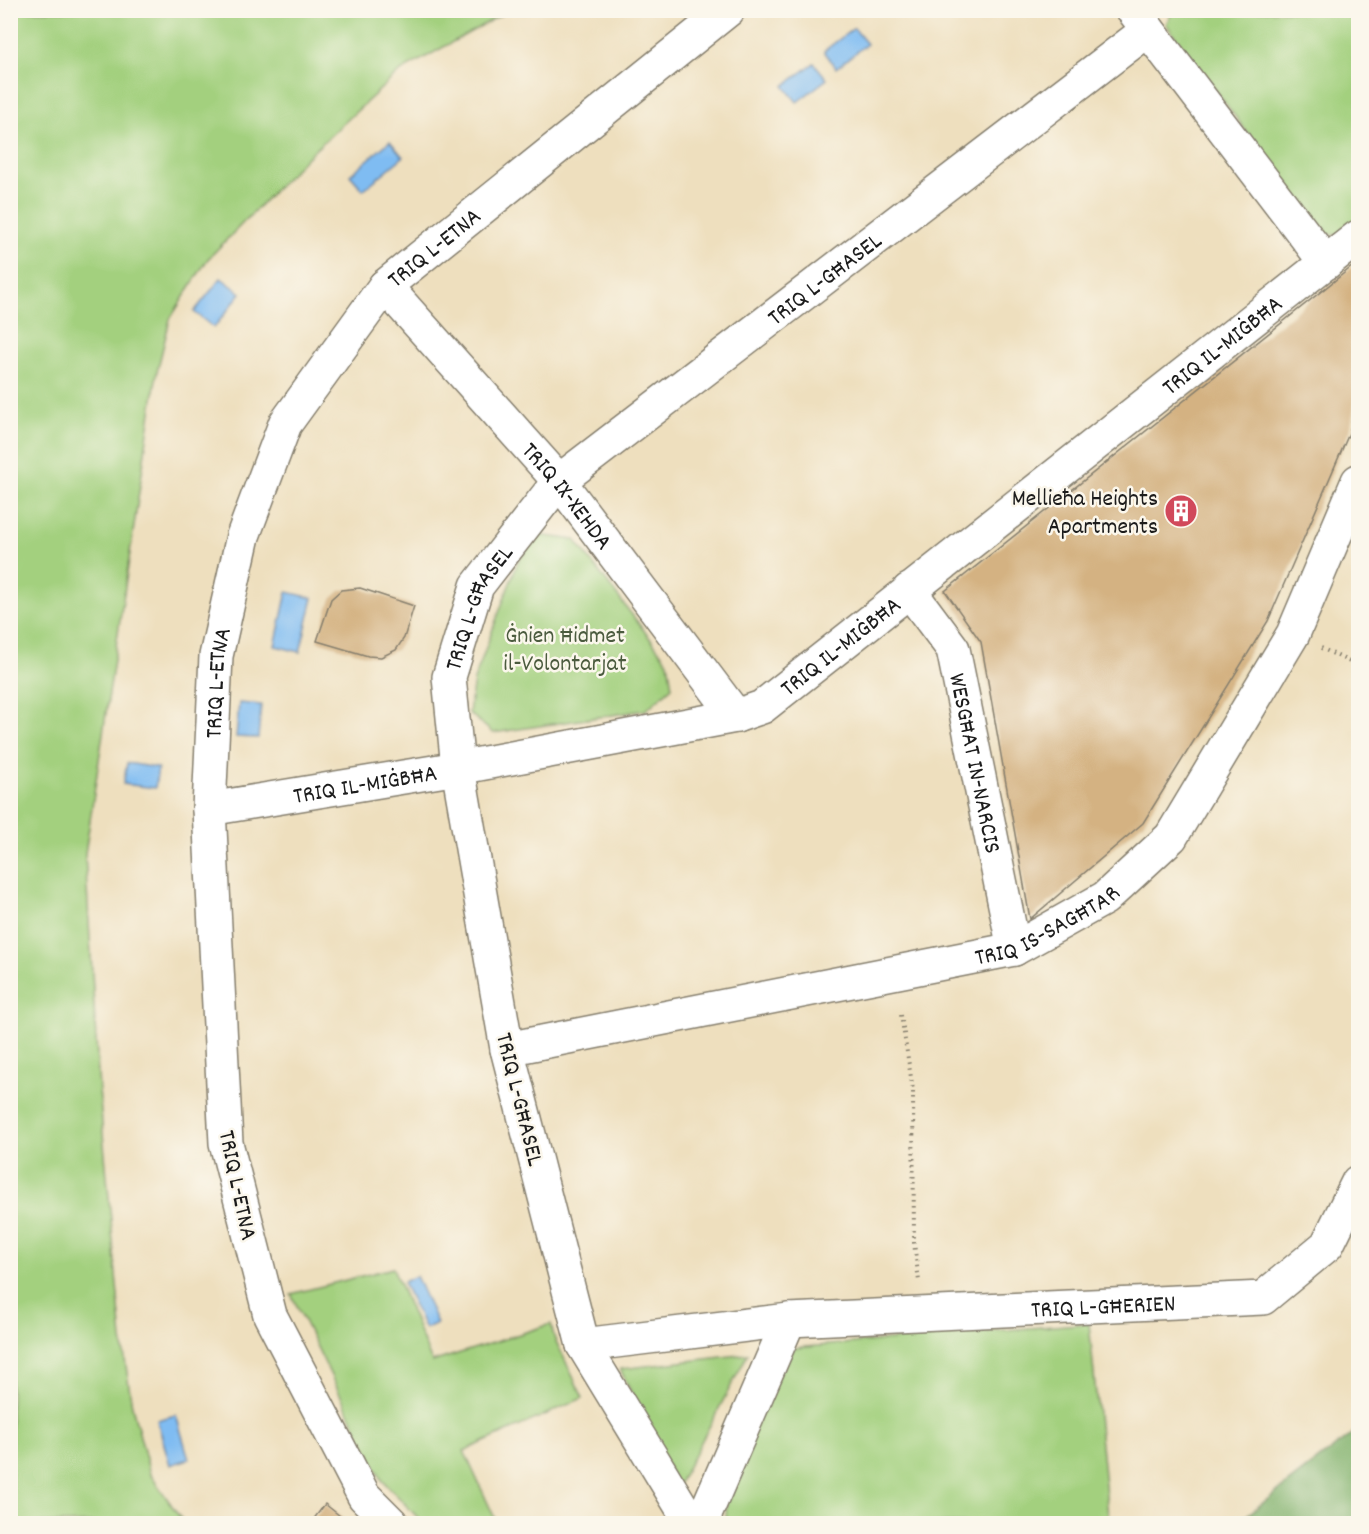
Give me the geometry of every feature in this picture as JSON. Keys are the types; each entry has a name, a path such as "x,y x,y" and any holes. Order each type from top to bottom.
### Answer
{"street":[{"name":"TRIQ L-ETNA","path":"392,1524 364,1496 270,1315 226,1143 209,809 216,656 243,536 285,424 385,286 729,10"},
{"path":"1141,20 1326,263"},
{"name":"TRIQ L-GĦASEL","path":"692,1524 583,1345 507,1049 458,768 449,677 477,586 559,481 1141,20"},
{"name":"TRIQ IL-MIĠBĦA","path":"209,809 458,768 736,716 762,707 1359,237"},
{"name":"TRIQ IX-XEHDA","path":"385,286 559,481 736,716"},
{"name":"TRIQ IS-SAGĦTAR","path":"507,1049 1014,949 1105,898 1171,837 1293,634 1359,481"},
{"name":"WESGĦAT IN-NARCIS","path":"909,590 953,649 1014,949"},
{"name":"TRIQ L-GĦERIEN","path":"583,1345 789,1320 1263,1298 1327,1245 1359,1182"},
{"path":"700,1524 789,1320"}],"path":[{"path":"1293,634 1359,666"},
{"path":"901,1015 913,1090 914,1243 924,1314"}],"green space":[{"path":"10,11 508,11 399,72 304,160 207,260 170,319 157,372 85,854 99,1090 122,1339 132,1406 150,1474 184,1523 11,1523"},
{"path":"1173,11 1358,11 1358,220 1340,235 1323,234 1166,24"},
{"name":"Ġnien Ħidmet il-Volontarjat","path":"538,535 575,540 668,662 672,687 646,710 493,733 469,713 474,680 518,561"},
{"path":"393,1268 432,1362 551,1324 554,1337 583,1398 464,1451 497,1523 423,1523 382,1480 291,1294"},
{"path":"1089,1323 1108,1516 1105,1523 726,1524 727,1462 794,1348"},
{"path":"748,1354 677,1487 620,1369"},
{"path":"1358,1429 1358,1523 1237,1523"}],"water":[{"path":"854,28 867,44 836,68 824,51"},
{"path":"814,63 827,79 797,102 784,86"},
{"path":"390,141 403,157 363,190 350,175"},
{"path":"221,278 241,293 214,328 194,312"},
{"path":"287,592 313,598 300,652 275,646"},
{"path":"239,703 261,705 258,738 236,737"},
{"path":"127,763 158,768 155,788 123,784"},
{"path":"416,1276 437,1323 425,1329 403,1282"},
{"path":"176,1415 189,1459 170,1465 157,1420"}],"building":[{"name":"Mellieħa Heights Apartments","path":"1358,262 1358,383 1350,431 1268,621 1143,823 1030,919 981,642 945,591"},
{"path":"360,588 414,606 404,638 396,650 381,657 368,656 317,641 331,599 341,590"},
{"path":"325,1504 350,1524 310,1524"}],"place":[{"name":"Mellieħa Heights Apartments","path":"1181,511"}]}
